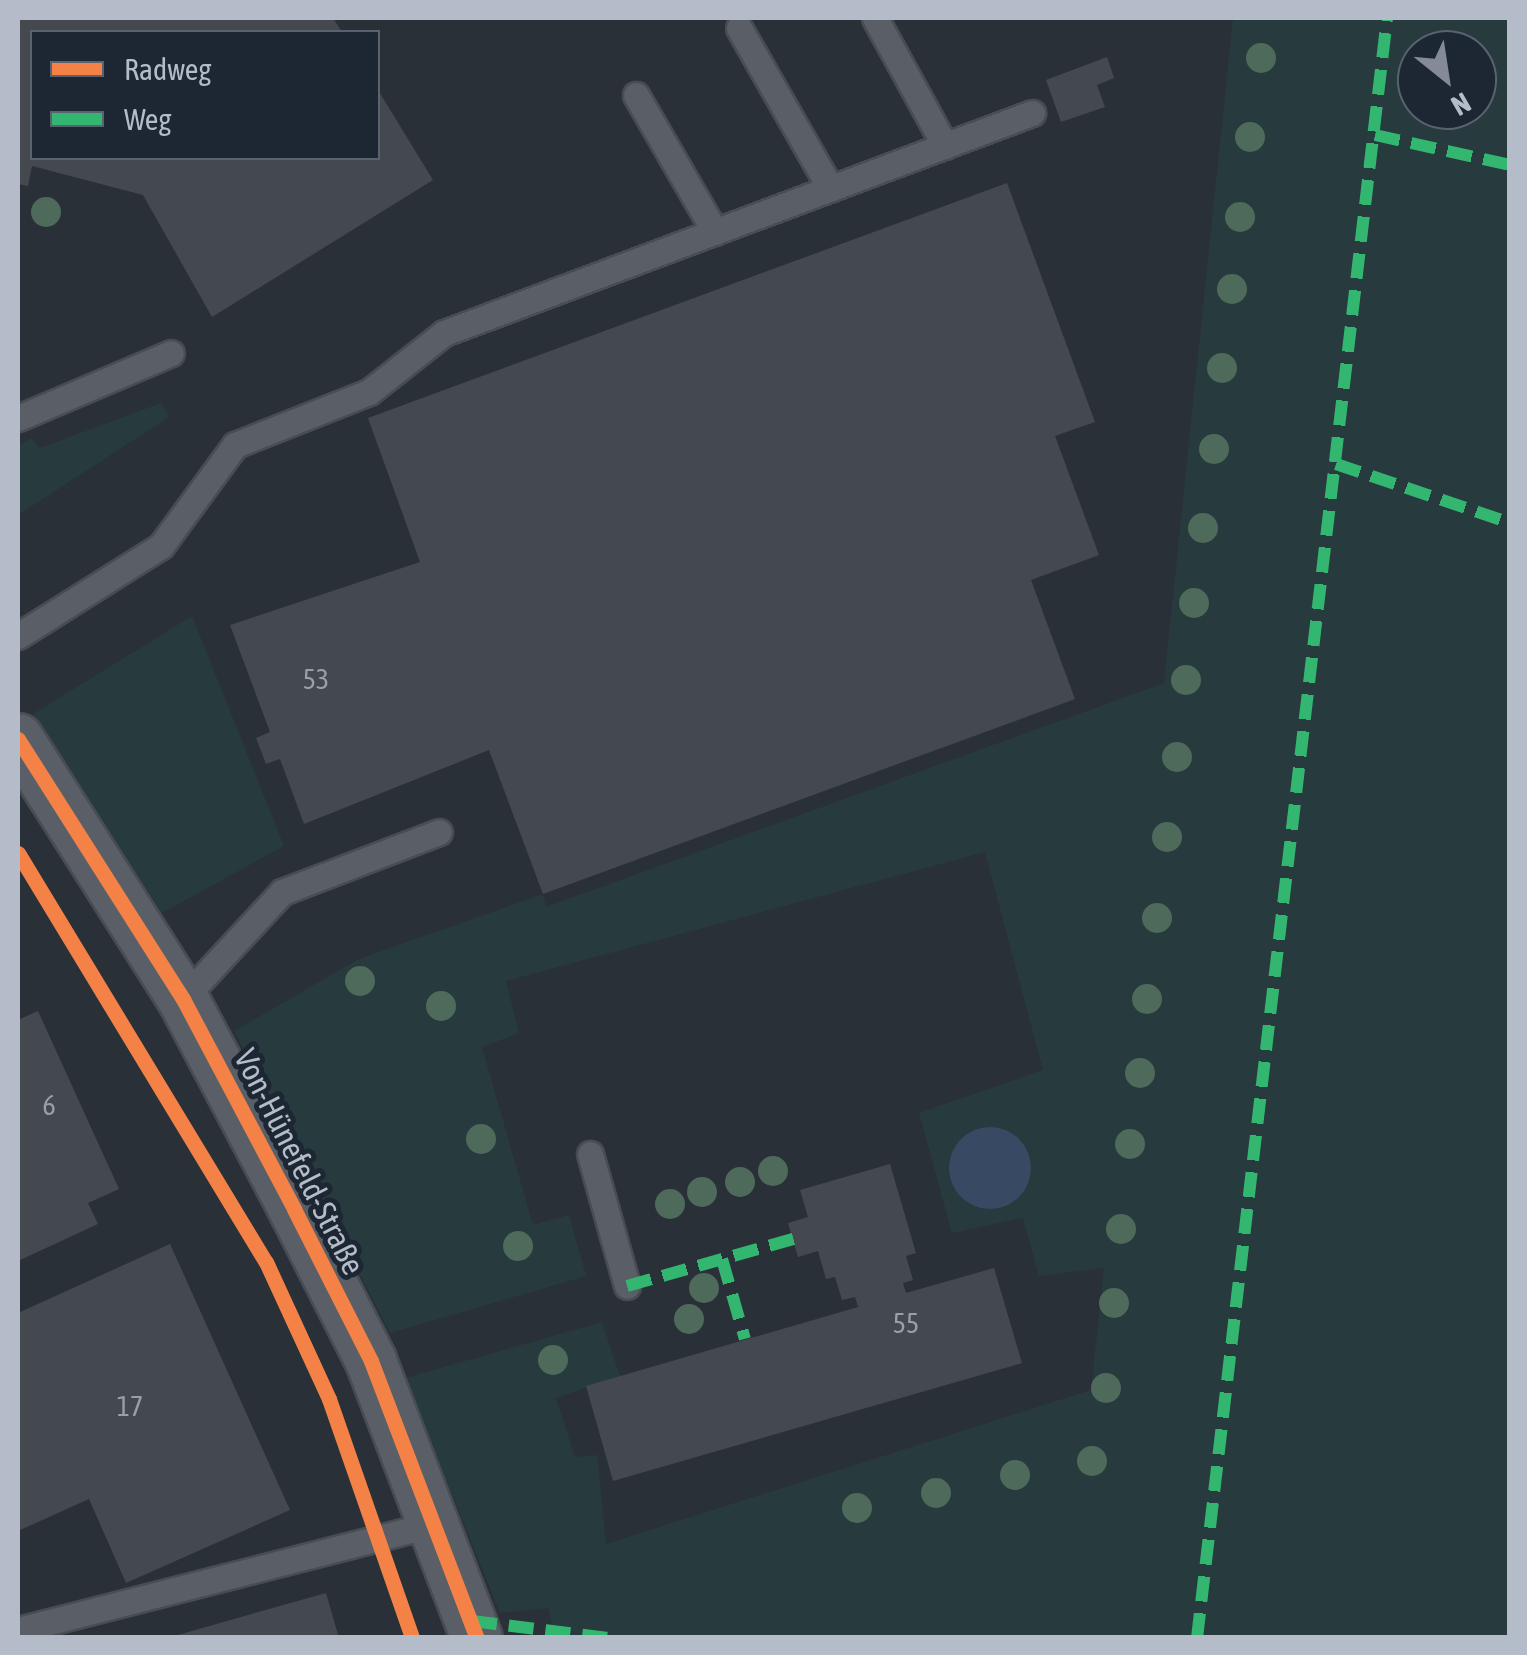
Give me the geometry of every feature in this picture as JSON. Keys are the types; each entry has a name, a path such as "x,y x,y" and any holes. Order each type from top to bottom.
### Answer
{"street":[{"name":"Von-Hünefeld-Straße","path":"18,739 183,999 371,1360 477,1638"}],"lane":[{"path":"875,18 945,146"},
{"path":"739,28 831,189"},
{"path":"636,95 715,232"},
{"path":"18,636 161,546 235,445 369,392 444,333 1032,113"},
{"path":"18,418 170,353"},
{"path":"183,999 282,892 439,832"},
{"path":"590,1154 627,1286"},
{"path":"18,1630 376,1531 433,1524"}],"green space":[{"path":"1233,18 1509,18 1509,1637 555,1638 548,1608 500,1613 405,1378 602,1322 620,1376 556,1398 575,1457 597,1455 606,1544 1091,1390 1104,1268 1039,1276 1023,1218 952,1233 919,1113 1043,1070 985,852 506,981 519,1033 482,1047 533,1225 569,1215 586,1276 390,1333 234,1031 359,959 543,894 546,907 1164,683"},
{"path":"161,403 169,417 18,515 18,446 31,438 40,448"},
{"path":"192,616 284,846 162,913 33,714"}],"water":[{"path":"990,1127 1019,1139 1031,1168 1019,1197 990,1209 961,1197 949,1168 961,1139"}],"building":[{"path":"18,18 333,18 341,30 30,30 30,160 380,160 380,93 433,180 212,317 143,195 32,166 28,186 18,184"},
{"path":"1107,57 1114,78 1097,85 1105,107 1061,122 1046,80"},
{"path":"1007,183 1095,422 1055,436 1099,555 1031,580 1075,699 543,894 489,750 304,824 280,759 266,764 256,738 270,732 230,625 420,562 368,418"},
{"path":"38,1011 119,1189 88,1203 98,1224 18,1261 18,1020"},
{"path":"890,1164 916,1253 906,1256 913,1280 903,1283 906,1293 994,1268 1022,1363 613,1481 586,1386 858,1307 855,1297 842,1300 835,1277 826,1279 818,1251 798,1257 788,1223 808,1217 800,1190"},
{"path":"170,1244 290,1510 126,1583 89,1499 18,1531 18,1313"},
{"path":"326,1593 339,1638 174,1638 174,1636"}],"marked path":[{"path":"1197,1638 1387,18"},
{"path":"1375,135 1510,165"},
{"path":"1336,464 1510,523"},
{"path":"627,1286 793,1239"},
{"path":"722,1259 745,1339"},
{"path":"472,1621 608,1638"}],"cycle path":[{"path":"18,739 183,999 294,1209 371,1361 477,1638"},
{"path":"18,853 266,1262 329,1399 412,1638"}]}
